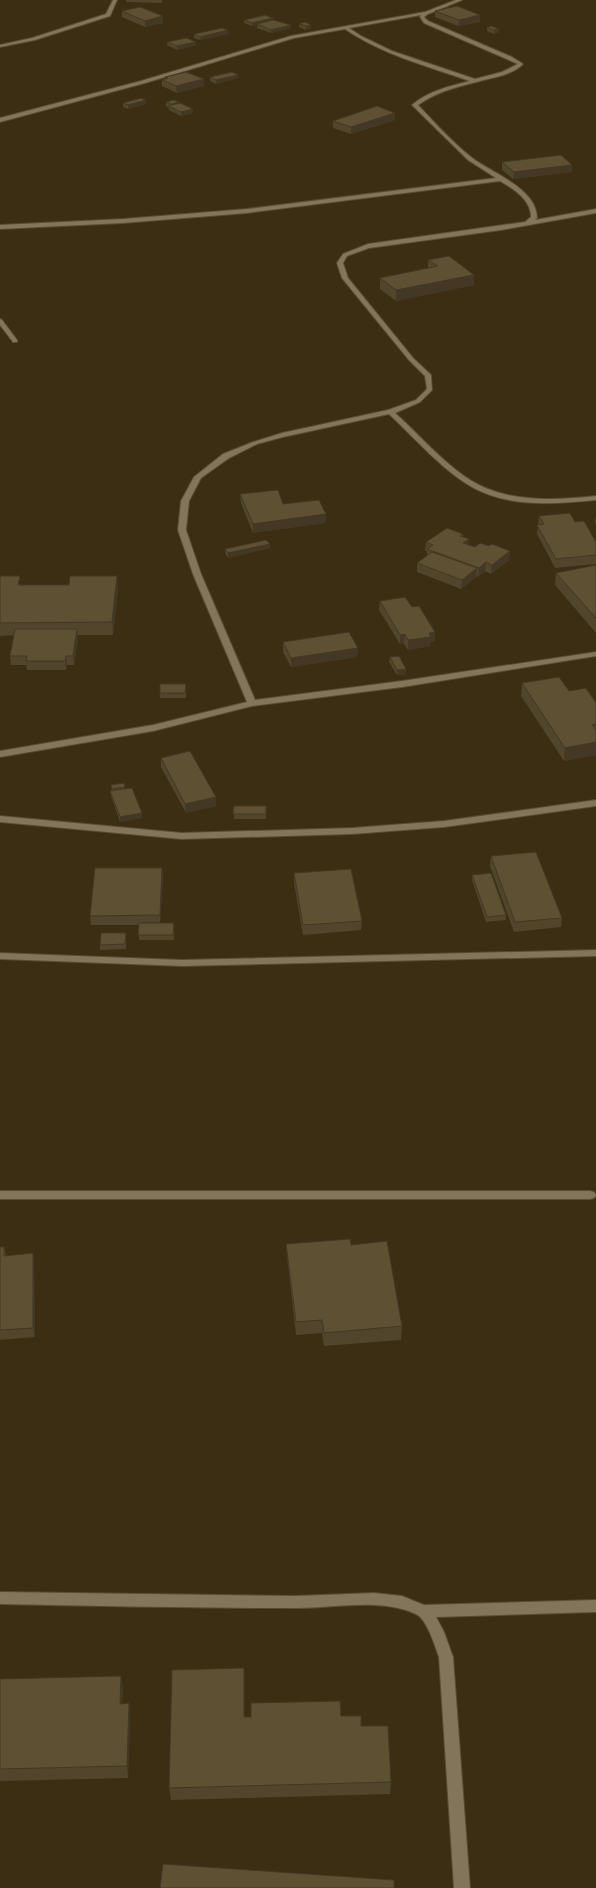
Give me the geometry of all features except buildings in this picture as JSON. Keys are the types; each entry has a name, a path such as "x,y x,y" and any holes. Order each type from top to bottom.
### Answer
{"street":[{"path":"0,46 33,39 108,15 115,0"},
{"path":"0,120 143,82 293,38 426,13 460,0"},
{"path":"426,13 422,17 426,22 521,64 514,70 473,80 423,99 415,105 470,159 519,190 534,209 534,218 527,223"},
{"path":"346,28 356,36 405,57 473,80"},
{"path":"0,227 123,221 247,211 500,179"},
{"path":"252,703 194,566 182,530 184,501 198,477 226,456 282,434 390,412 418,401 430,389 428,375 411,359 344,278 340,263 346,255 368,246 596,211"},
{"path":"0,321 15,341"},
{"path":"390,412 463,478 485,489 511,497 543,501 596,498"},
{"path":"0,754 152,728 252,703 402,684 596,654"},
{"path":"0,819 182,836 352,831 444,824 596,803"},
{"path":"0,956 182,963 596,953"},
{"path":"0,1195 590,1196"},
{"path":"0,1598 295,1602 374,1599 402,1602 424,1612 596,1606"},
{"path":"424,1612 438,1632 446,1657 462,1888"}]}
